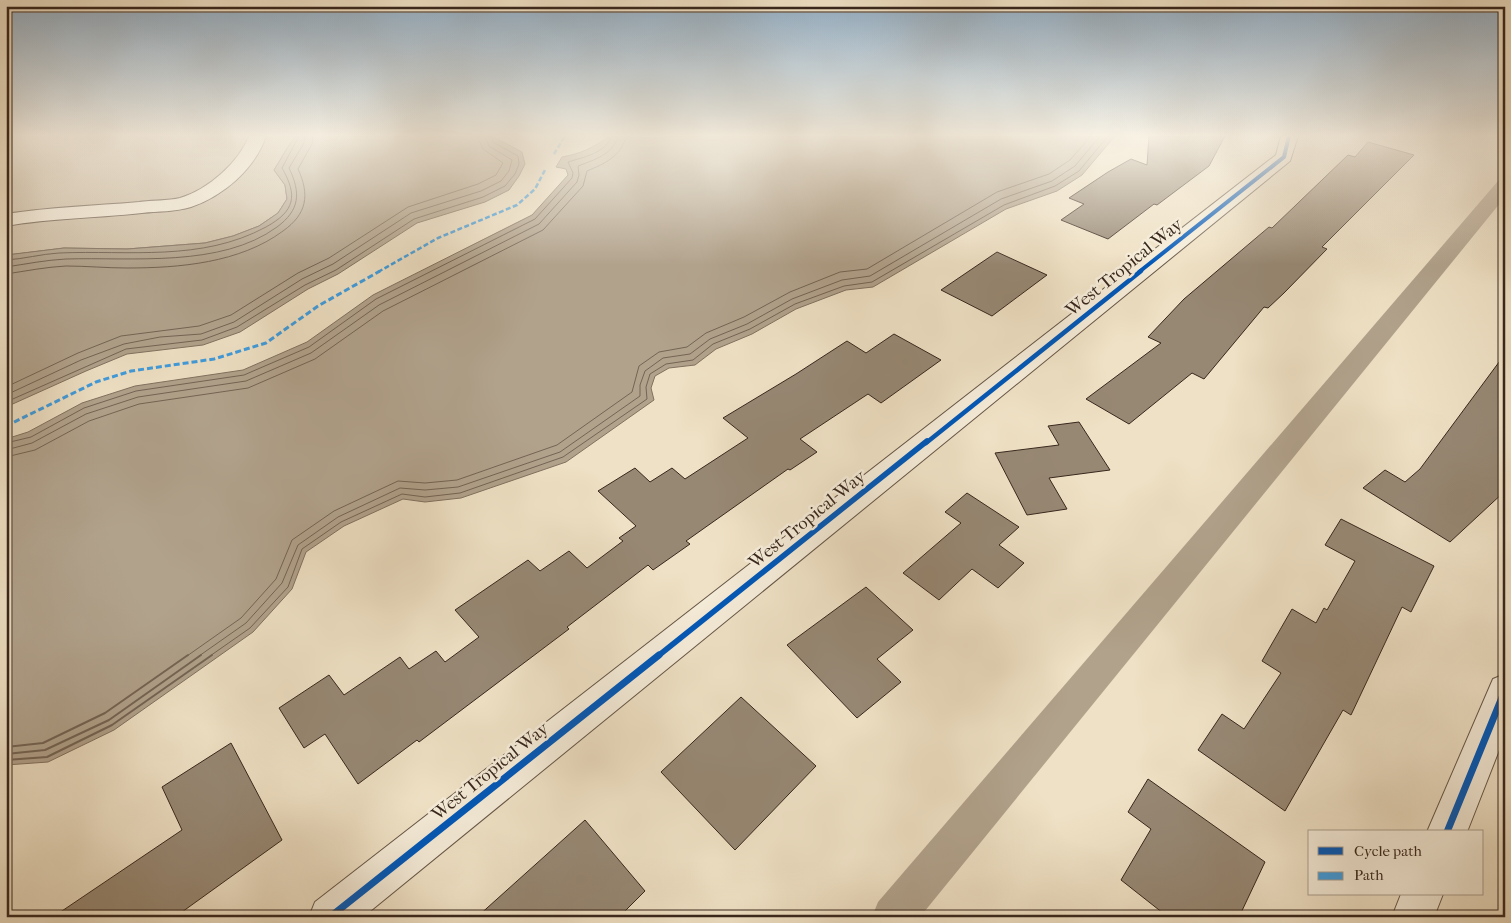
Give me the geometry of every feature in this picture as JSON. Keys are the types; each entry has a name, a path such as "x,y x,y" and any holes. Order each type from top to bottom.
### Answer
{"street":[{"path":"6,220 41,214 84,213 184,203 211,195 226,179"},
{"name":"West Tropical Way","path":"330,917 1256,179"},
{"path":"1448,830 1505,690"},
{"path":"1413,917 1421,896"}],"shaded area":[{"path":"6,179 281,179 285,185 287,199 278,213 259,226 233,236 205,243 127,249 64,248 6,255"}],"water":[{"path":"281,179 517,179 509,190 485,202 417,223 338,274 308,289 240,332 203,345 127,354 6,407 6,255 64,248 127,249 205,243 233,236 259,226 278,213 287,199 285,185"},
{"path":"564,179 1076,179 1057,191 1006,209 873,287 846,290 796,309 752,334 716,349 695,365 669,368 655,376 651,388 654,400 566,462 461,498 425,502 403,499 344,526 306,552 292,589 253,632 114,730 48,762 6,765 6,439 28,432 82,403 135,386 243,370 307,342 373,295 532,215"}],"building":[{"path":"1097,179 1192,179 1157,205 1154,204 1108,239 1061,220 1084,204 1069,198"},
{"path":"1323,179 1390,179 1322,247 1327,249 1284,293 1268,308 1264,307 1204,379 1192,373 1129,424 1086,399 1161,343 1148,337 1184,299 1269,227 1272,228"},
{"path":"997,252 1047,275 992,316 941,290"},
{"path":"894,334 941,360 881,403 868,394 800,439 817,452 790,470 788,469 686,541 690,544 653,570 648,565 567,627 569,629 419,742 417,740 358,784 325,734 304,748 279,708 329,675 344,695 400,657 409,669 436,651 445,662 479,637 455,610 528,560 540,571 569,551 587,568 623,541 619,538 636,526 598,491 635,468 650,482 672,468 685,479 748,438 723,418 847,341 866,353"},
{"path":"1505,354 1505,491 1450,542 1363,488 1385,470 1405,482 1420,469"},
{"path":"1079,422 1110,470 1049,478 1067,509 1027,515 995,453 1059,445 1048,426"},
{"path":"967,493 1019,527 999,545 1024,563 998,588 972,569 939,600 903,573 961,523 945,512"},
{"path":"1341,519 1434,566 1411,612 1402,607 1351,715 1343,710 1285,811 1198,750 1222,714 1244,729 1281,673 1262,661 1292,609 1316,623 1324,608 1327,610 1355,561 1325,545"},
{"path":"866,587 913,630 877,659 901,682 857,718 787,645"},
{"path":"741,697 816,766 735,850 661,772"},
{"path":"231,743 282,840 175,917 53,917 182,830 162,787"},
{"path":"1148,779 1265,862 1239,917 1168,917 1121,880 1151,829 1128,812"},
{"path":"585,820 645,891 619,917 477,917"}],"waterway":[{"path":"893,917 1505,185"}],"marked path":[{"path":"6,426 96,382 131,371 214,359 266,343 318,306 438,238 517,205 535,189 540,179"}],"cycle path":[{"path":"330,917 1256,179"},
{"path":"1448,830 1505,690"}]}
